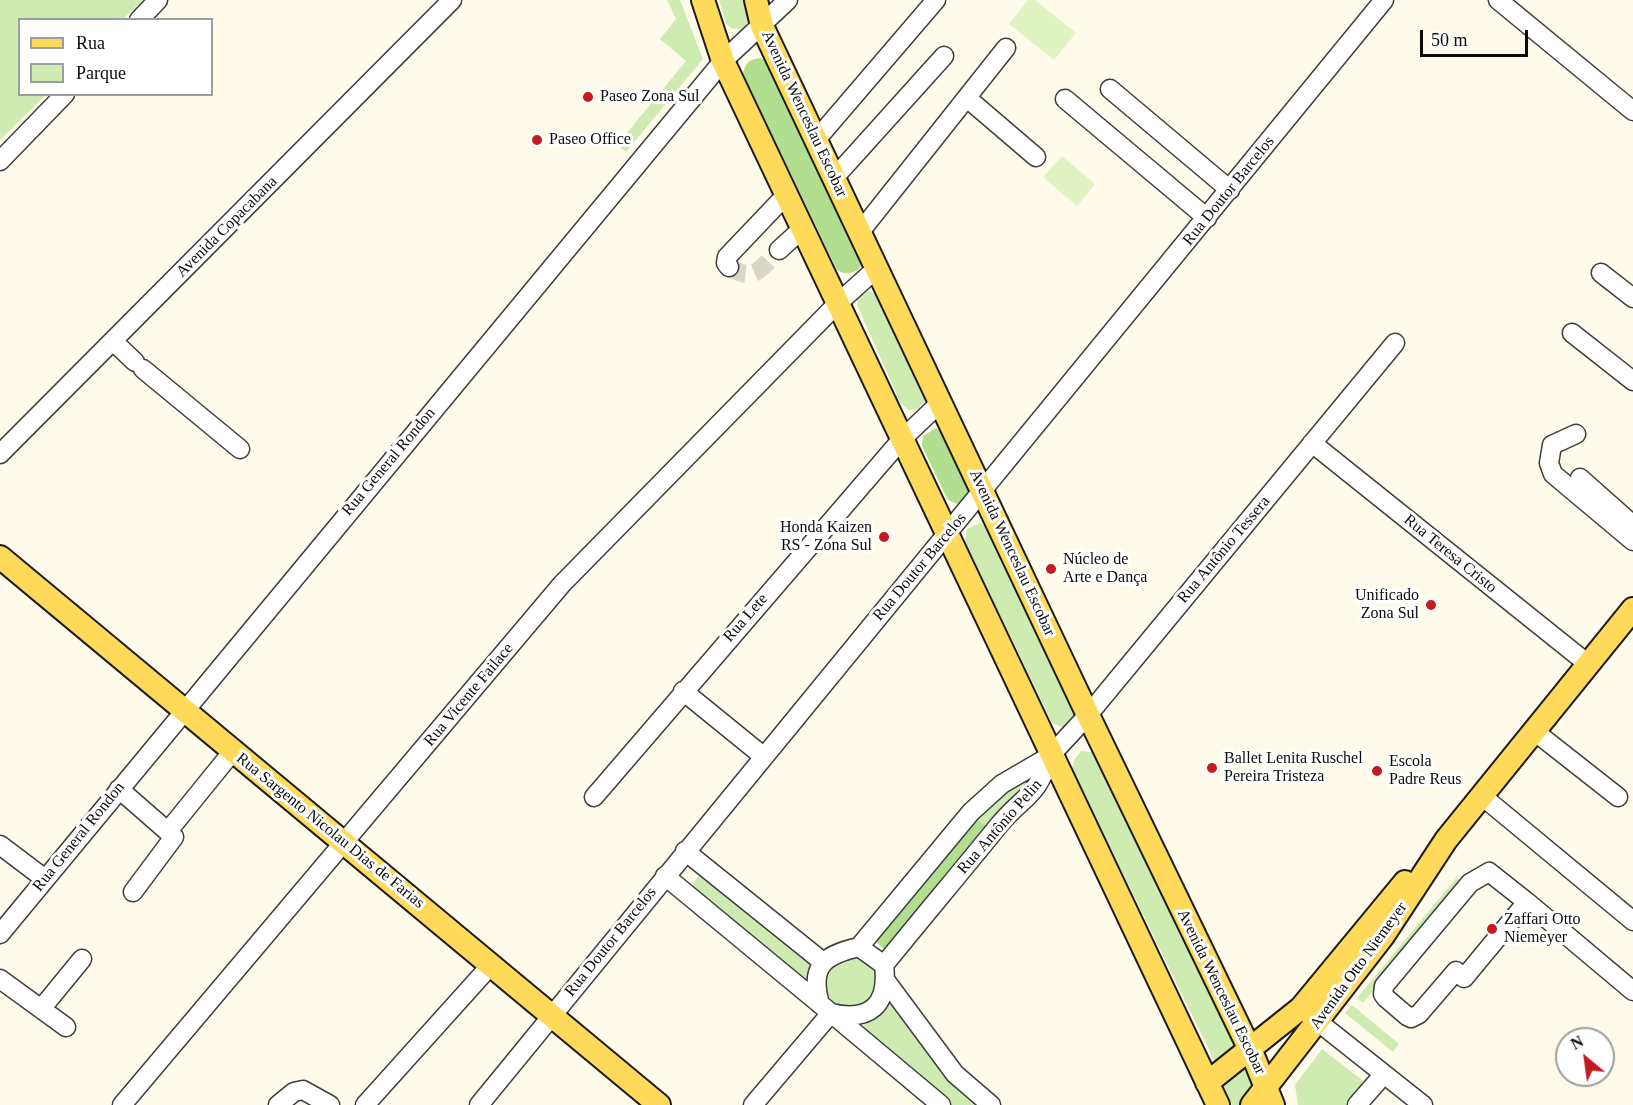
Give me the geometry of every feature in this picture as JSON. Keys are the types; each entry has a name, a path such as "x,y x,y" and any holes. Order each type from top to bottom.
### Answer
{"main road":[{"path":"704,0 723,61 1214,1099"},
{"name":"Avenida Wenceslau Escobar","path":"756,0 762,26 1088,715 1249,1049 1264,1100"},
{"name":"Rua Sargento Nicolau Dias de Farias","path":"0,557 659,1105"},
{"name":"Avenida Otto Niemeyer","path":"1264,1100 1310,1015 1383,936 1446,840 1633,609"},
{"name":"Avenida Otto Niemeyer","path":"1214,1099 1249,1049 1310,1015"}],"street":[{"path":"141,18 158,0"},
{"name":"Avenida Copacabana","path":"0,454 452,0"},
{"name":"Rua General Rondon","path":"0,934 723,61 788,0"},
{"path":"816,140 936,0"},
{"name":"Rua Doutor Barcelos","path":"479,1105 1384,0"},
{"path":"1498,0 1633,111"},
{"path":"860,232 1006,48"},
{"path":"834,178 944,56"},
{"path":"1110,89 1230,190"},
{"path":"0,161 63,96"},
{"path":"966,98 1036,157"},
{"path":"1065,99 1207,218"},
{"path":"729,267 726,263 727,257 786,195"},
{"path":"779,250 802,229"},
{"name":"Rua Vicente Failace","path":"122,1105 562,584 837,304 877,268"},
{"path":"1601,273 1633,298"},
{"path":"1572,333 1633,381"},
{"path":"113,341 139,366 240,449"},
{"name":"Rua Antônio Tessera","path":"1050,756 1088,715 1395,343"},
{"name":"Rua Lete","path":"594,797 682,691 901,440 941,402"},
{"path":"1576,434 1552,445 1549,463 1553,474 1633,541"},
{"name":"Rua Teresa Cristo","path":"1312,443 1588,664"},
{"path":"1580,478 1633,525"},
{"path":"682,691 763,756"},
{"path":"1534,730 1618,797"},
{"path":"173,825 233,751"},
{"name":"Rua Antônio Pelin","path":"860,947 971,812 1002,784 1050,756"},
{"name":"Rua Antônio Pelin","path":"885,973 1004,819 1033,793 1043,778 1050,756"},
{"path":"119,789 174,837 133,892"},
{"path":"1482,796 1633,921"},
{"path":"0,844 45,879"},
{"path":"685,851 823,962"},
{"path":"1527,902 1464,978 1456,971 1416,1017 1407,1016 1383,994 1384,986 1470,883 1490,872 1527,902 1633,991"},
{"path":"665,876 941,1105"},
{"path":"885,973 882,1000 867,1013 848,1017 825,1008 814,984 823,962 839,952 860,947 885,973 955,1074 991,1105"},
{"path":"41,1009 82,959"},
{"path":"365,1105 491,965"},
{"path":"0,979 66,1027"},
{"path":"753,1105 825,1008"},
{"path":"1310,1015 1423,1105"},
{"path":"1357,1105 1384,1074"},
{"path":"278,1105 294,1092 303,1090 330,1105"}],"green space":[{"path":"0,0 143,0 124,18 18,18 18,96 45,96 0,140"},
{"path":"667,0 680,0 703,59 626,152 617,145 686,61 660,39 676,19"},
{"path":"719,0 746,0 750,20 743,28 733,29 726,24"},
{"path":"1028,0 1035,0 1076,33 1054,60 1009,24"},
{"path":"761,58 770,63 862,259 860,268 854,272 843,273 837,270 743,73 749,62"},
{"path":"1062,156 1095,184 1077,206 1043,177"},
{"path":"869,291 878,295 924,388 926,400 918,409 909,410 901,404 857,305 858,297"},
{"path":"936,428 945,433 972,487 969,497 957,504 948,500 922,446 923,436"},
{"path":"980,523 991,530 1076,706 1074,719 1064,728 1052,723 965,541 967,529"},
{"path":"1081,751 1092,752 1100,758 1240,1047 1225,1062 1214,1060 1072,769 1074,760"},
{"path":"1039,773 989,828 978,820 1005,791"},
{"path":"978,820 989,828 886,951 875,941"},
{"path":"700,874 815,967 805,979 690,887"},
{"path":"1457,877 1461,883 1363,1003 1357,998"},
{"path":"846,957 856,957 870,964 877,983 870,1002 856,1009 846,1009 836,1005 829,998 825,988 825,978 829,968 836,961"},
{"path":"890,997 977,1103 976,1105 952,1105 862,1027"},
{"path":"1352,1005 1399,1044 1393,1052 1345,1013"},
{"path":"1322,1049 1366,1083 1347,1105 1298,1105 1295,1085"},
{"path":"1234,1067 1247,1072 1255,1092 1244,1105 1232,1105 1222,1096 1222,1077"}],"tunnel":[{"path":"729,267 745,274 757,272 779,250"}],"place":[{"name":"Paseo Zona Sul","path":"588,97"},
{"name":"Paseo Office","path":"537,140"},
{"name":"Honda Kaizen RS - Zona Sul","path":"884,537"},
{"name":"Núcleo de Arte e Dança","path":"1051,569"},
{"name":"Unificado Zona Sul","path":"1431,605"},
{"name":"Ballet Lenita Ruschel Pereira Tristeza","path":"1212,768"},
{"name":"Escola Padre Reus","path":"1377,771"},
{"name":"Zaffari Otto Niemeyer","path":"1492,929"}]}
